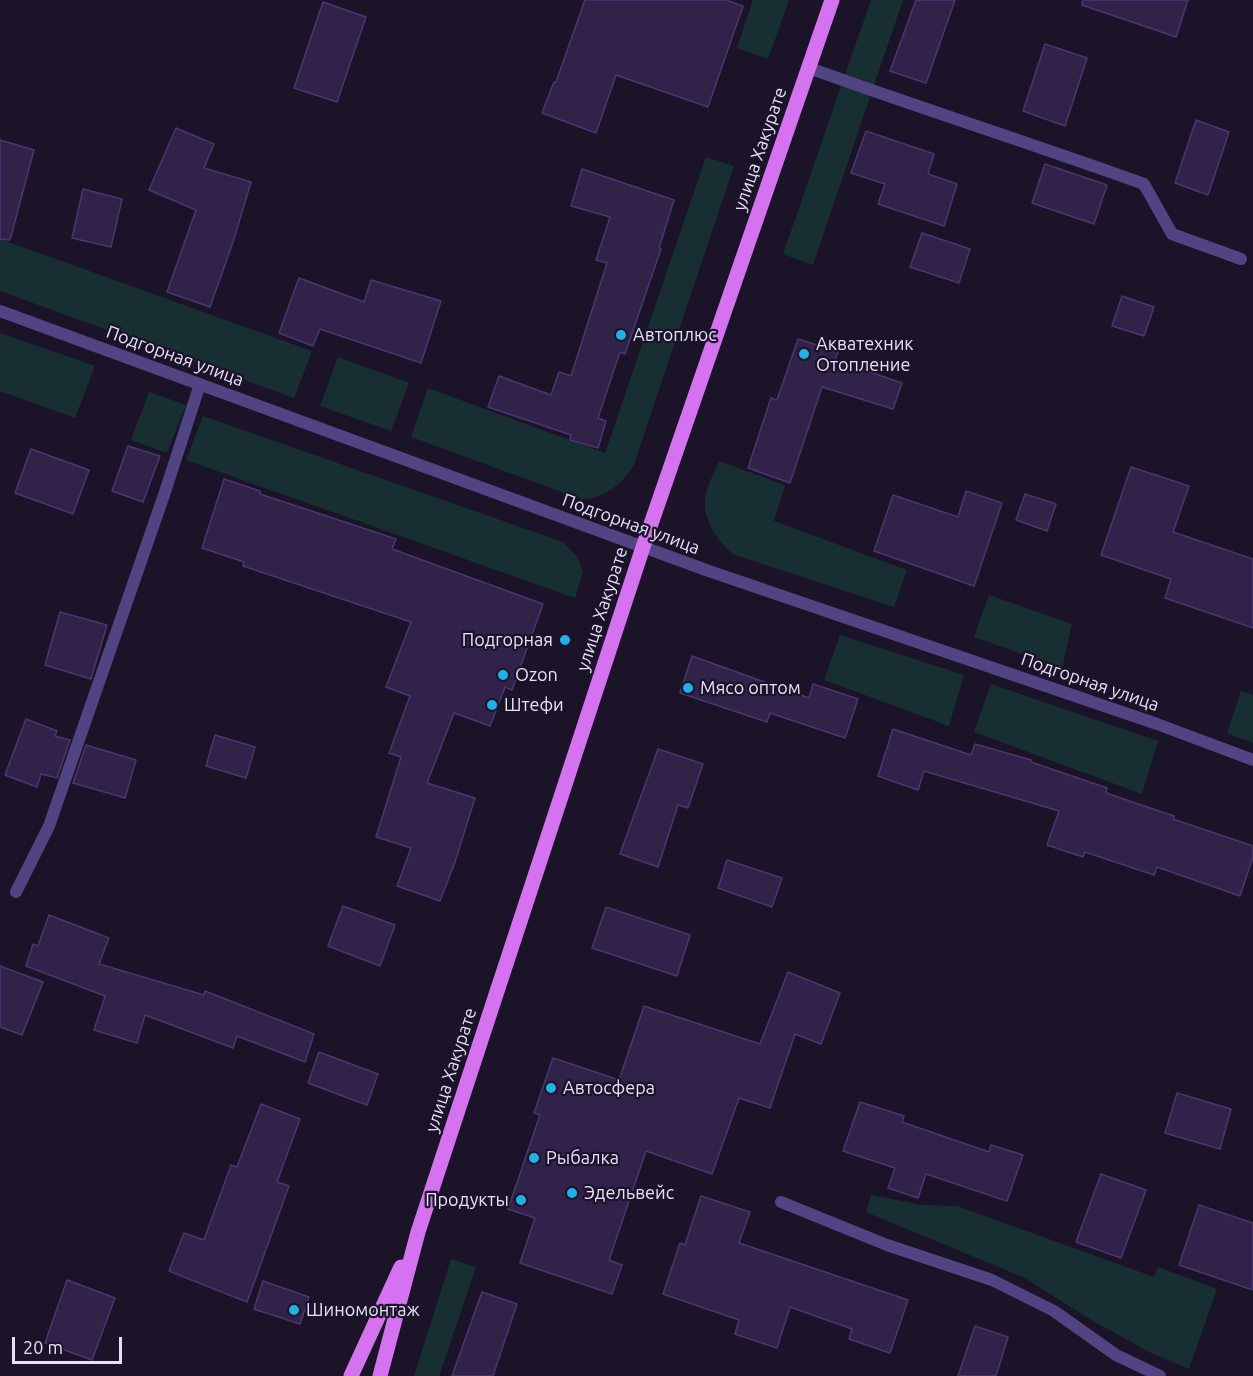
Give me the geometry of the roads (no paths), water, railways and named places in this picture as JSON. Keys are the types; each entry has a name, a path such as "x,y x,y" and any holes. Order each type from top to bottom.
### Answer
{"main road":[{"name":"улица Хакурате","path":"380,1376 418,1232 643,547 832,0"},
{"name":"улица Хакурате","path":"351,1376 418,1232"}],"street":[{"path":"809,68 913,105 1029,142 1144,184 1172,234 1241,259"},
{"name":"Подгорная улица","path":"0,311 717,574 1157,724 1253,760"},
{"path":"16,891 49,826 164,495 200,384"},
{"path":"781,1202 887,1245 992,1281 1054,1311 1116,1355 1160,1376"}],"place":[{"name":"Автоплюс","path":"621,335"},
{"name":"Акватехник Отопление","path":"804,354"},
{"name":"Подгорная","path":"565,640"},
{"name":"Ozon","path":"503,675"},
{"name":"Мясо оптом","path":"688,688"},
{"name":"Штефи","path":"492,705"},
{"name":"Автосфера","path":"551,1088"},
{"name":"Рыбалка","path":"534,1158"},
{"name":"Эдельвейс","path":"572,1193"},
{"name":"Продукты","path":"521,1200"},
{"name":"Шиномонтаж","path":"294,1310"}]}
